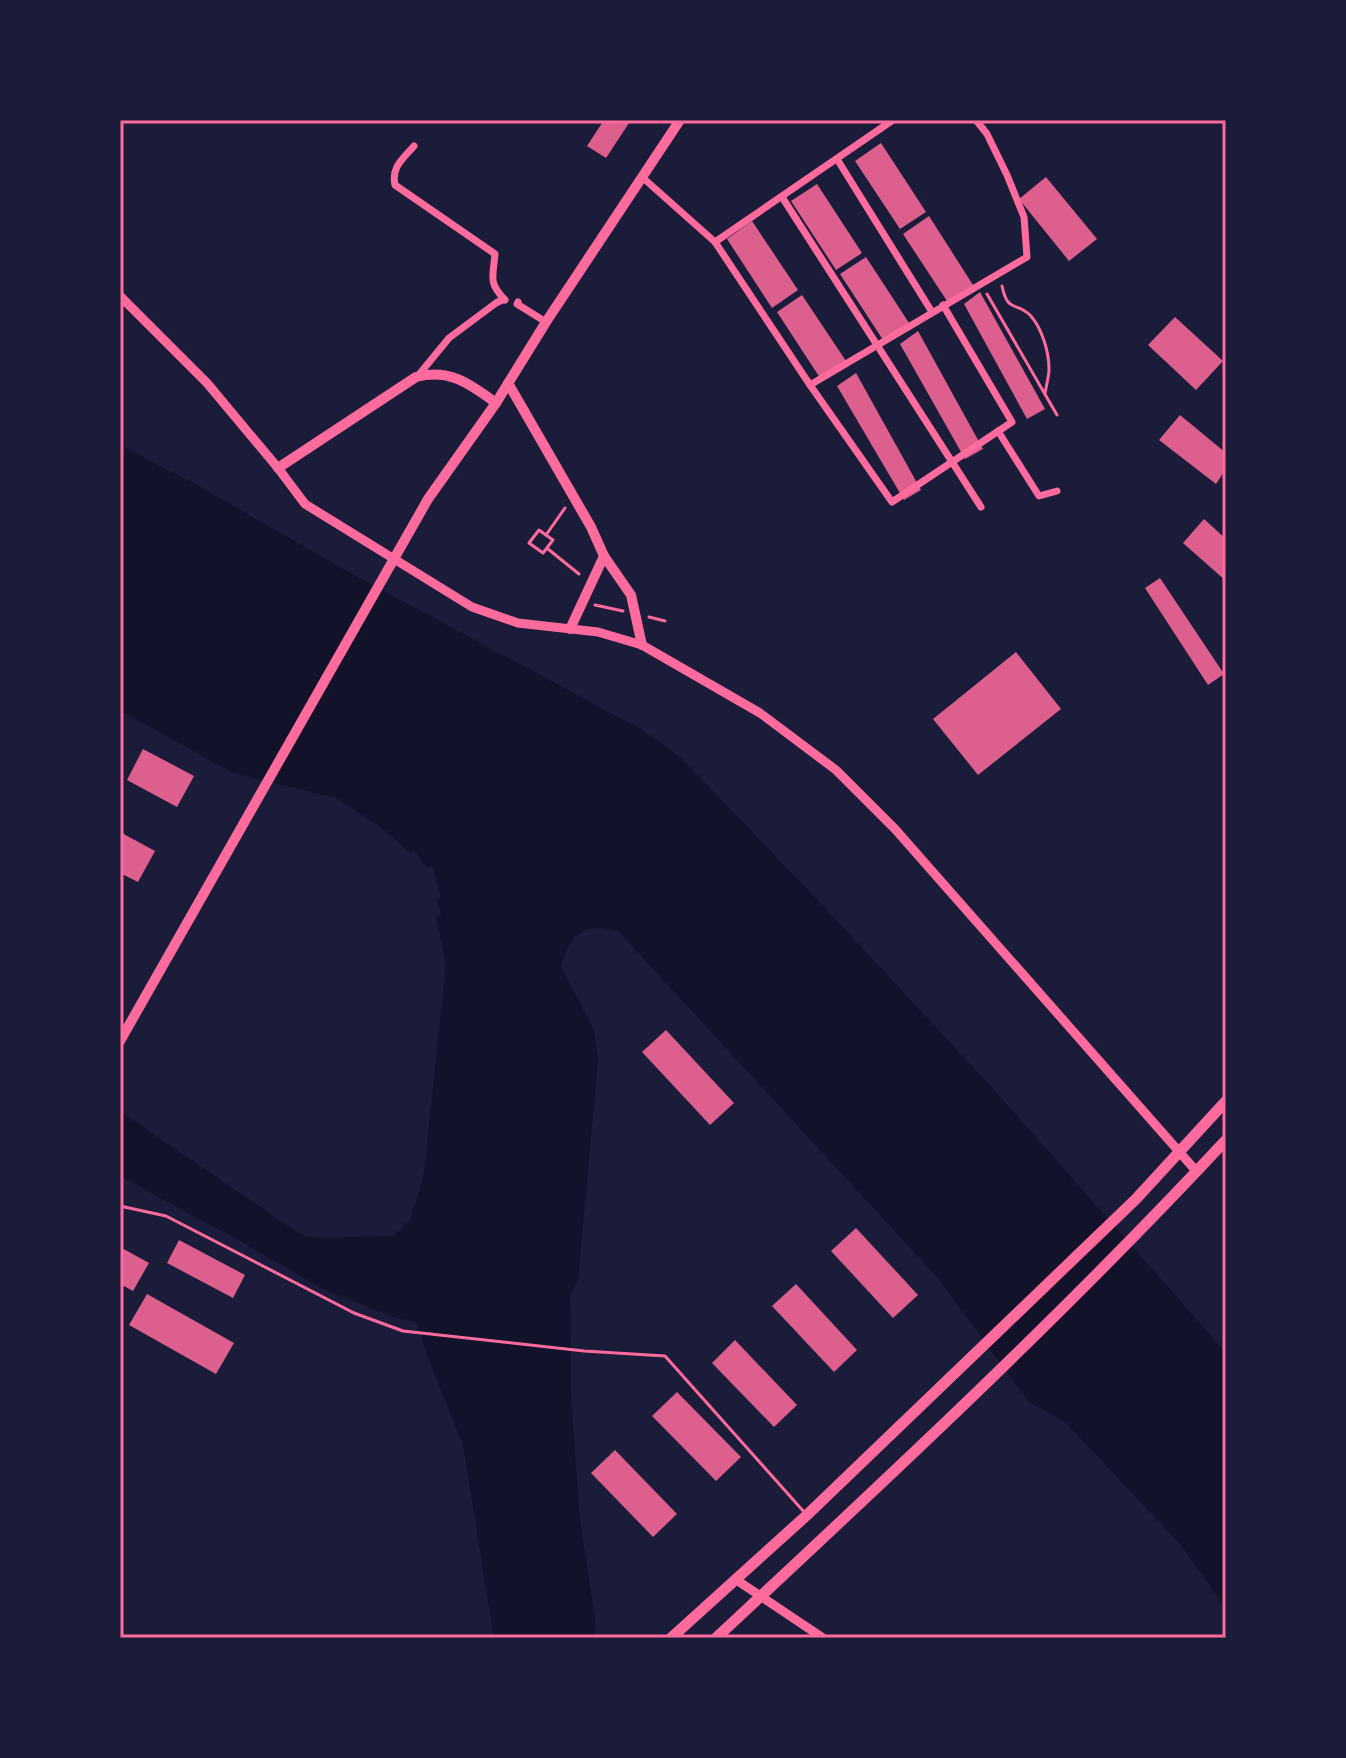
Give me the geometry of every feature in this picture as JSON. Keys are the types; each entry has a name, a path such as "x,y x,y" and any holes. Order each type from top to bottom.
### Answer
{"main road":[{"path":"120,1041 428,499 496,403 680,120"},
{"path":"278,468 416,377 432,373 450,376 470,384 496,403"},
{"path":"508,383 591,527 604,556 631,595 642,645"},
{"path":"570,629 604,556"},
{"path":"671,1638 807,1515 1136,1199 1226,1101"},
{"path":"716,1638 990,1380 1152,1219 1226,1140"}],"street":[{"path":"715,242 893,120"},
{"path":"810,385 1027,257 1024,217 987,134 976,120"},
{"path":"414,146 395,168 395,185 495,254 491,275 502,297 546,322"},
{"path":"837,159 932,312"},
{"path":"642,177 715,242 892,502 1012,422 943,305"},
{"path":"782,197 981,507"},
{"path":"120,296 207,383 305,504 472,607 518,623 598,632 642,645 760,713 836,770 895,829 1197,1172"},
{"path":"416,377 449,338 502,297"},
{"path":"998,431 1039,496 1057,491"},
{"path":"735,1579 823,1638"}],"lane":[{"path":"120,1206 166,1216 354,1313 403,1331 584,1351 665,1356 807,1515"}],"path":[{"path":"1001,273 1004,297 1010,306 1029,314 1044,339 1049,368 1045,394"},
{"path":"981,284 1057,415"},
{"path":"546,535 573,496"},
{"path":"539,530 546,535 553,540 543,553 529,543 539,530"},
{"path":"547,548 592,584"},
{"path":"583,602 665,621"}],"shaded area":[{"path":"120,445 642,730 681,758 811,893 998,1094 1226,1353 1226,1609 1181,1545 1065,1422 1030,1403 937,1277 618,931 595,928 586,929 574,938 561,967 594,1030 598,1059 578,1280 570,1295 571,1395 579,1512 596,1626 594,1638 494,1638 463,1445 416,1322 396,1318 321,1288 120,1176 120,1111 300,1234 313,1238 394,1236 411,1218 424,1173 446,964 436,917 441,915 437,900 441,898 433,867 427,868 414,851 410,853 386,831 336,798 231,772 120,710"}],"building":[{"path":"604,120 631,120 606,158 587,146"},
{"path":"881,143 926,212 900,229 855,161"},
{"path":"1046,177 1097,239 1069,261 1019,199"},
{"path":"817,184 862,253 836,270 791,201"},
{"path":"929,216 973,285 947,301 903,234"},
{"path":"752,221 798,290 772,308 727,239"},
{"path":"866,257 911,326 885,343 840,274"},
{"path":"980,292 1045,409 1027,419 964,304"},
{"path":"802,295 848,364 822,381 777,312"},
{"path":"1175,317 1223,361 1196,390 1148,345"},
{"path":"918,331 983,449 965,459 900,344"},
{"path":"856,373 921,490 904,500 837,386"},
{"path":"1180,415 1226,453 1226,469 1216,484 1159,440"},
{"path":"1204,519 1226,539 1226,581 1183,543"},
{"path":"1160,578 1224,674 1208,685 1145,588"},
{"path":"1016,652 1061,709 978,775 933,719"},
{"path":"143,749 194,776 177,807 127,780"},
{"path":"120,832 155,851 138,882 120,873"},
{"path":"666,1030 734,1103 710,1125 642,1052"},
{"path":"856,1228 918,1295 893,1318 831,1251"},
{"path":"179,1240 245,1275 233,1298 167,1263"},
{"path":"120,1247 149,1263 133,1291 120,1284"},
{"path":"796,1284 857,1350 834,1372 772,1306"},
{"path":"147,1294 234,1343 216,1374 129,1325"},
{"path":"735,1340 797,1405 774,1427 712,1363"},
{"path":"677,1392 741,1457 716,1481 652,1416"},
{"path":"615,1450 677,1514 653,1537 591,1473"}]}
